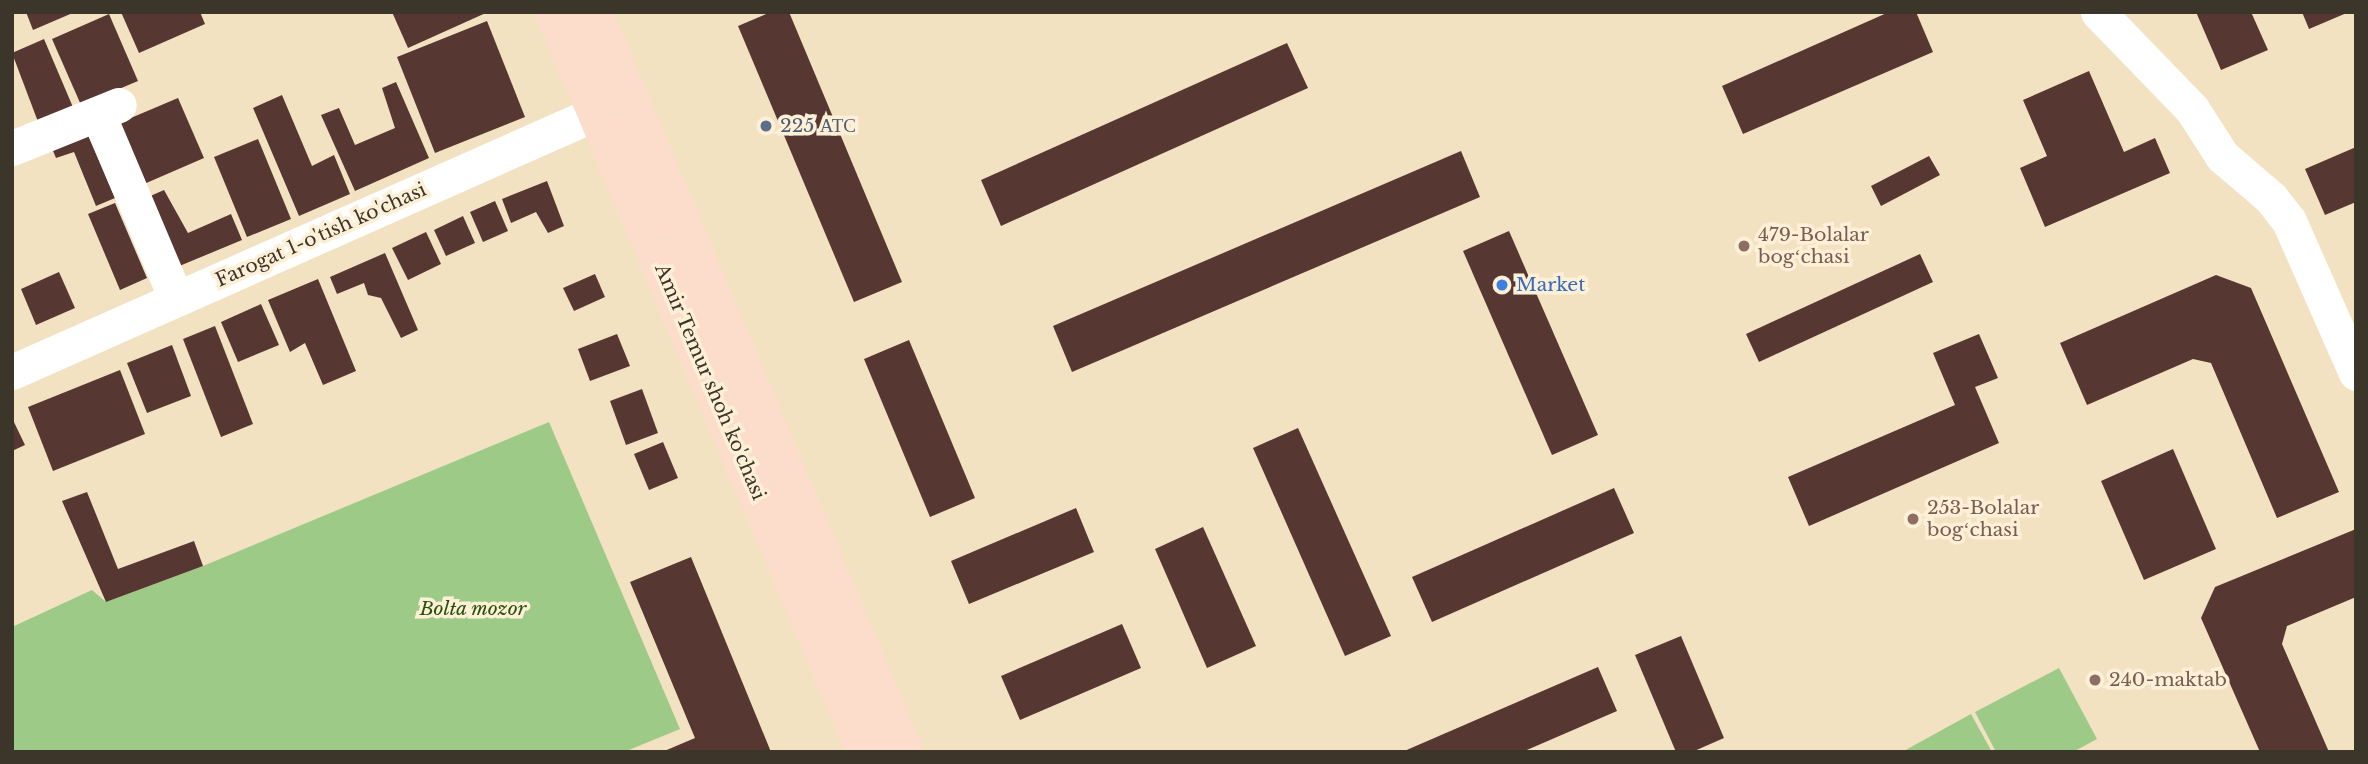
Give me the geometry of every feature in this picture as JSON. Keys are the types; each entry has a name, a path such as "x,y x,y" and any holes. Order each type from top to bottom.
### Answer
{"main road":[{"name":"Amir Temur shoh ko'chasi","path":"554,12 613,106 904,752"},
{"name":"Amir Temur shoh ko'chasi","path":"593,12 613,106 866,752"}],"street":[{"path":"2098,12 2192,109 2222,156 2271,198 2289,221 2356,373"},
{"name":"Farogat 1-o'tish ko'chasi","path":"12,372 613,106"},
{"path":"12,148 109,109 176,299"}],"green space":[{"name":"Bolta mozor","path":"549,422 680,729 624,752 12,752 12,627 92,590 106,602 203,566"},
{"path":"2059,668 2097,739 2073,752 1996,752 1975,712"},
{"path":"1971,714 1992,752 1902,752"}],"building":[{"path":"26,12 75,12 33,30"},
{"path":"121,12 200,12 205,24 139,53"},
{"path":"392,12 488,12 408,48"},
{"path":"771,12 789,12 902,282 854,302 738,26"},
{"path":"1889,12 1916,12 1933,52 1743,134 1722,86"},
{"path":"2196,12 2251,12 2268,50 2221,70"},
{"path":"2302,12 2349,12 2309,29"},
{"path":"109,14 138,81 81,105 52,39"},
{"path":"487,21 525,117 435,153 397,57"},
{"path":"44,39 75,112 40,127 12,53"},
{"path":"1287,43 1308,88 1001,226 981,180"},
{"path":"2089,71 2124,152 2155,138 2170,173 2045,227 2020,168 2047,156 2023,100"},
{"path":"396,82 429,158 355,191 321,115 339,108 355,145 395,128 382,88"},
{"path":"282,95 312,166 334,155 350,194 299,216 253,108"},
{"path":"178,98 204,158 144,184 119,123"},
{"path":"84,126 115,198 96,206 74,152 56,158 49,141"},
{"path":"258,139 291,219 247,237 214,157"},
{"path":"2356,147 2356,202 2325,215 2305,169"},
{"path":"1461,151 1480,197 1072,372 1053,326"},
{"path":"1929,156 1940,175 1881,206 1871,186"},
{"path":"547,181 564,226 548,233 536,212 511,223 502,199"},
{"path":"164,190 188,233 231,214 242,240 177,267 148,197"},
{"path":"495,201 508,231 483,242 470,212"},
{"path":"115,203 147,278 120,290 88,214"},
{"path":"463,216 475,243 446,256 434,230"},
{"path":"1509,231 1598,435 1552,455 1463,251"},
{"path":"426,232 441,264 408,280 392,248"},
{"path":"385,253 418,330 401,338 381,298 368,295 364,283 337,294 330,277"},
{"path":"1920,254 1933,282 1759,362 1746,334"},
{"path":"59,272 75,308 36,325 21,289"},
{"path":"595,274 605,297 574,311 563,288"},
{"path":"2216,275 2251,288 2339,492 2277,518 2211,363 2193,359 2087,405 2060,343"},
{"path":"318,279 356,371 323,385 305,343 290,352 268,300"},
{"path":"261,304 279,345 238,362 221,322"},
{"path":"215,326 253,424 221,437 183,339"},
{"path":"617,334 630,366 590,381 578,349"},
{"path":"1979,334 1998,378 1975,387 1999,443 1809,526 1788,477 1955,405 1933,353"},
{"path":"909,340 975,498 930,517 864,359"},
{"path":"172,345 191,396 147,413 127,363"},
{"path":"120,370 145,434 53,471 28,407"},
{"path":"642,389 658,433 626,445 610,401"},
{"path":"12,418 25,445 12,451"},
{"path":"1298,428 1391,636 1345,656 1253,448"},
{"path":"663,442 678,478 649,490 634,454"},
{"path":"2173,449 2216,549 2144,580 2101,481"},
{"path":"1614,488 1634,533 1432,622 1412,577"},
{"path":"87,492 118,569 194,541 203,566 106,602 62,501"},
{"path":"1076,508 1094,552 969,604 951,561"},
{"path":"1203,527 1256,646 1207,668 1155,549"},
{"path":"2356,529 2356,597 2287,626 2282,644 2329,752 2260,752 2201,618 2215,587"},
{"path":"691,557 771,752 662,752 695,738 630,582"},
{"path":"1122,624 1141,668 1020,720 1001,676"},
{"path":"1681,636 1724,738 1692,752 1676,752 1635,655"},
{"path":"1598,667 1617,711 1522,752 1402,752"}],"place":[{"name":"225 АТС","path":"766,126"},
{"name":"479-Bolalar bogʻchasi","path":"1744,246"},
{"name":"Market","path":"1502,285"},
{"name":"253-Bolalar bogʻchasi","path":"1913,519"},
{"name":"240-maktab","path":"2095,680"}]}
